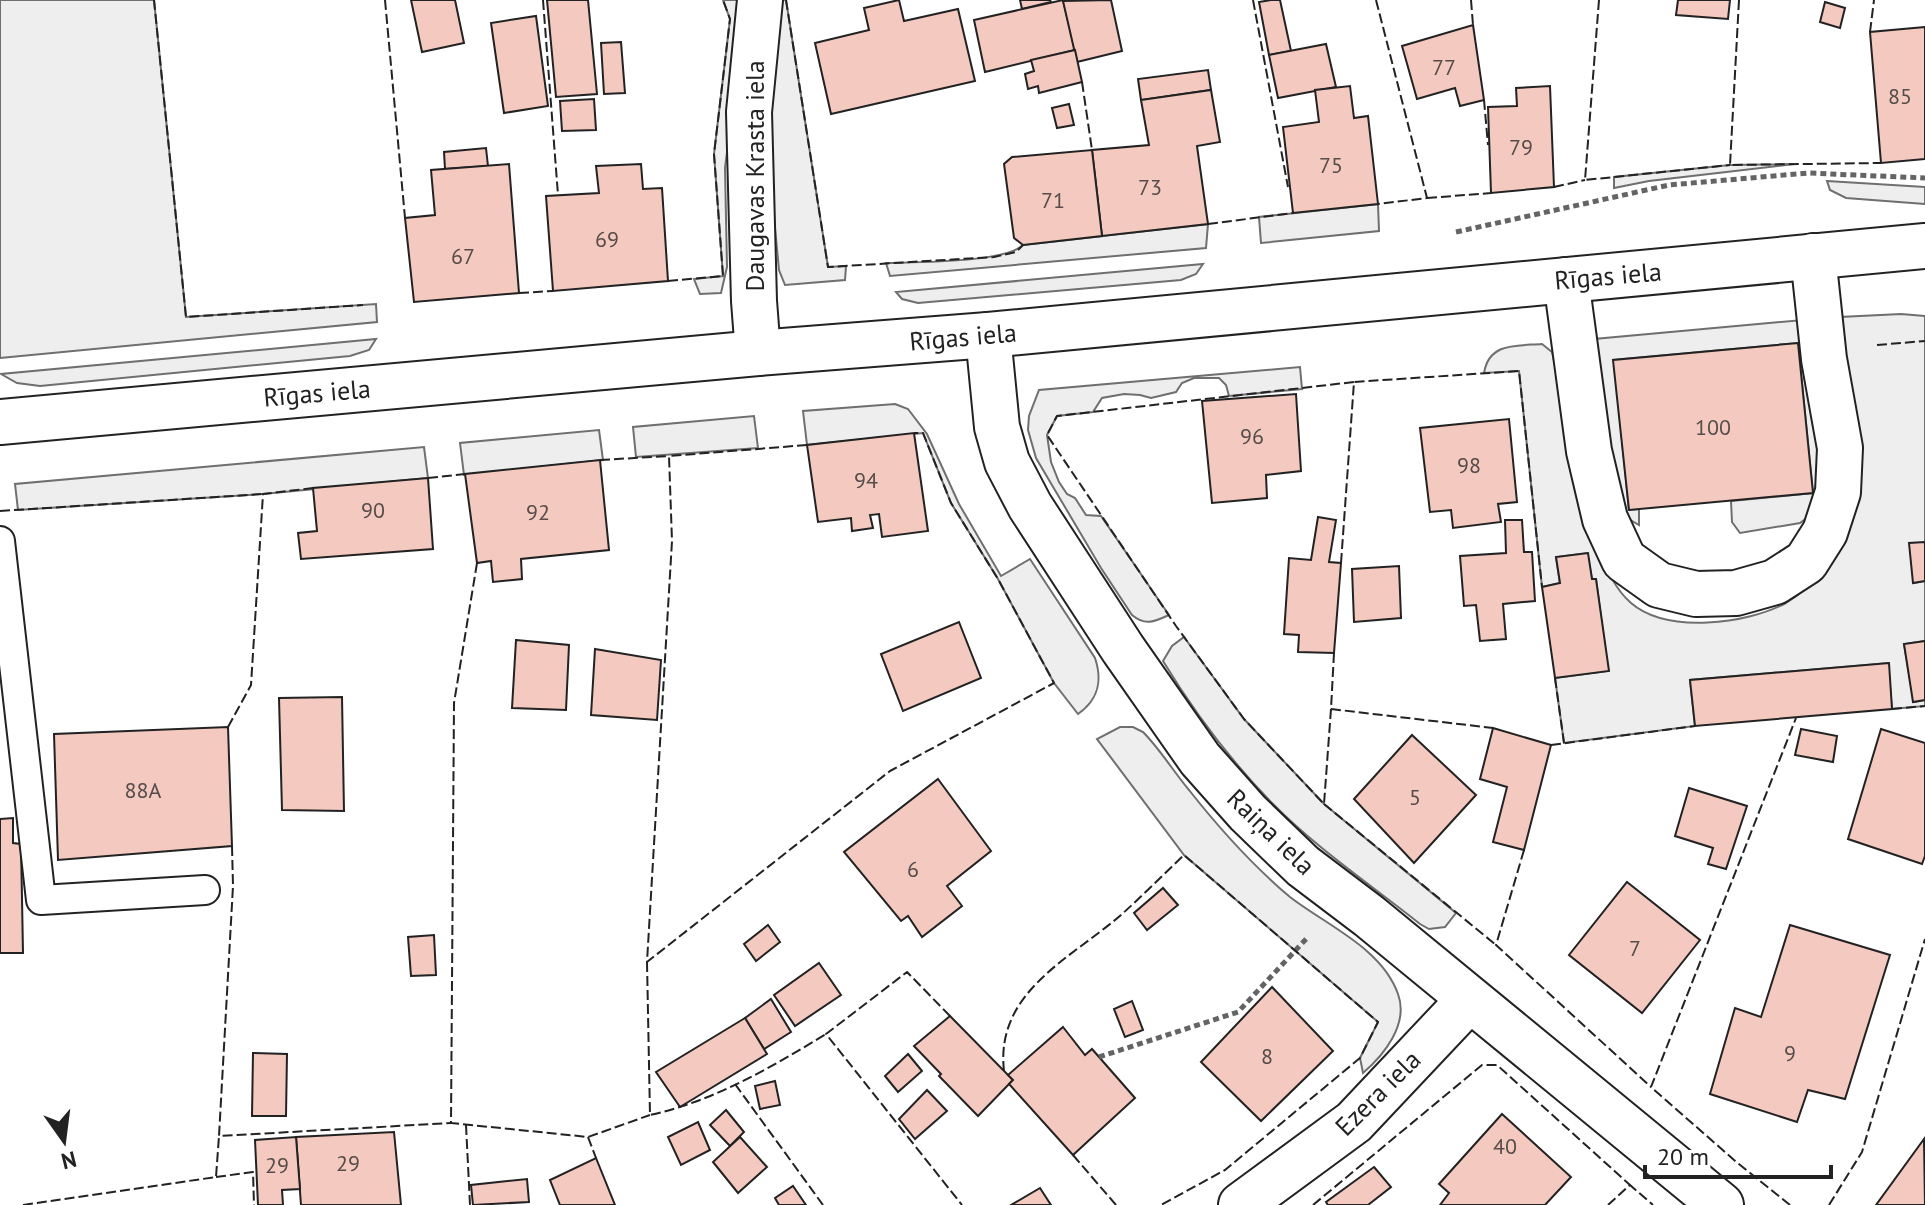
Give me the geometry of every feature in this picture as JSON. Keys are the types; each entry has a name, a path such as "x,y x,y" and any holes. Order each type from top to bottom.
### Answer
{"street":[{"name":"Daugavas Krasta iela","path":"758,353 749,112 760,0"},
{"name":"Rīgas iela","path":"0,422 988,335 1925,246"},
{"path":"1566,280 1589,451 1605,519 1624,560 1659,585 1696,594 1736,593 1775,582 1806,562 1825,532 1838,492 1840,448 1824,359 1813,256"},
{"name":"Raiņa iela","path":"988,335 997,427 1007,462 1030,506 1123,649 1200,759 1259,824 1303,866 1721,1205"},
{"name":"Ezera iela","path":"1241,1205 1354,1122 1469,1000"}],"lane":[{"path":"0,541 41,900 205,890"}],"path":[{"path":"1441,235 1669,185 1808,173 1925,178"},
{"path":"1099,1057 1238,1012 1343,896"}],"shaded area":[{"path":"0,0 154,0 186,317 376,304 377,322 0,358"},
{"path":"723,0 746,0 725,168 727,267 721,293 700,294 694,279 723,276 714,154 730,19"},
{"path":"776,0 786,0 828,267 846,266 845,280 785,285 779,270 768,156"},
{"path":"1794,164 1614,188 1614,177 1730,165"},
{"path":"1827,181 1925,187 1925,204 1846,198 1830,190"},
{"path":"1378,204 1379,231 1261,243 1259,217"},
{"path":"1208,224 1206,248 890,276 886,263 979,258 1013,251 1023,245"},
{"path":"1203,264 1196,274 1181,280 918,303 902,299 896,292"},
{"path":"1925,316 1925,542 1914,583 1925,581 1925,641 1904,644 1914,702 1925,700 1925,706 1892,709 1888,663 1690,680 1695,726 1564,743 1555,678 1608,671 1596,579 1592,579 1587,553 1556,557 1560,583 1542,587 1519,371 1484,373 1492,356 1506,348 1523,345 1542,344 1552,352 1599,551 1625,598 1646,613 1665,619 1686,622 1729,620 1786,603 1803,591 1827,566 1840,317"},
{"path":"1803,320 1824,480 1808,517 1800,523 1740,533 1732,522 1731,501 1813,493 1798,343 1614,360 1629,510 1639,509 1639,525 1622,515 1589,347 1594,339"},
{"path":"376,339 369,350 350,356 40,386 17,383 1,374"},
{"path":"1300,367 1302,389 1229,396 1226,385 1219,378 1194,378 1182,383 1176,392 1151,398 1124,394 1102,398 1093,412 1057,416 1047,435 1051,462 1059,482 1086,515 1101,516 1169,615 1150,622 1141,621 1132,615 1101,568 1036,458 1028,430 1029,416 1039,390"},
{"path":"895,404 908,409 927,434 959,504 1001,576 1030,559 1095,658 1099,675 1097,690 1090,703 1078,714 1054,683 998,579 951,503 923,433 807,445 803,411"},
{"path":"754,416 758,448 636,457 633,427"},
{"path":"599,430 603,460 464,475 460,443"},
{"path":"424,447 428,478 263,494 18,510 15,484"},
{"path":"1184,637 1244,719 1324,804 1456,913 1445,927 1429,929 1420,924 1289,820 1257,787 1213,735 1163,661 1172,646"},
{"path":"1120,727 1133,727 1143,732 1249,859 1290,897 1366,950 1390,978 1401,1005 1397,1027 1386,1048 1363,1073 1360,1058 1378,1022 1184,855 1097,739"}],"building":[{"path":"411,0 455,0 464,43 422,52"},
{"path":"547,0 588,0 597,94 556,97"},
{"path":"899,0 904,21 958,9 975,81 831,114 815,43 869,30 864,8"},
{"path":"1020,0 1050,0 1051,2 1022,9"},
{"path":"1063,0 1075,50 985,72 974,20"},
{"path":"1111,0 1122,51 1077,62 1063,1"},
{"path":"1280,0 1291,51 1269,55 1259,2"},
{"path":"1678,0 1730,0 1728,19 1676,15"},
{"path":"1825,2 1845,8 1840,28 1820,22"},
{"path":"536,16 548,106 504,113 491,23"},
{"path":"1473,25 1484,100 1460,106 1455,88 1417,99 1402,46"},
{"path":"1925,27 1925,159 1881,163 1870,32"},
{"path":"621,42 625,93 604,94 601,43"},
{"path":"1326,44 1336,87 1278,98 1269,55"},
{"path":"1075,50 1082,82 1039,93 1038,86 1028,89 1025,74 1034,71 1031,60"},
{"path":"1208,70 1211,90 1141,100 1138,79"},
{"path":"1350,86 1354,118 1368,116 1378,204 1293,213 1283,127 1319,122 1315,90"},
{"path":"1550,86 1554,187 1491,193 1488,107 1517,106 1516,88"},
{"path":"1211,90 1220,142 1197,146 1208,224 1102,236 1092,150 1149,145 1141,100"},
{"path":"594,99 596,130 562,131 560,101"},
{"path":"1069,104 1074,125 1057,128 1052,108"},
{"path":"486,148 488,166 445,169 444,152"},
{"path":"1092,150 1102,236 1023,245 1014,238 1004,164 1012,157"},
{"path":"509,164 519,293 414,302 405,218 435,215 431,170"},
{"path":"641,164 643,189 662,188 668,281 553,291 546,196 599,193 596,166"},
{"path":"1798,343 1813,493 1629,510 1613,360"},
{"path":"1296,394 1301,471 1266,475 1267,498 1212,503 1202,401"},
{"path":"1509,419 1517,502 1498,504 1501,522 1453,528 1451,510 1430,512 1420,428"},
{"path":"914,433 928,531 882,537 879,514 870,515 873,528 852,531 851,518 818,522 807,445"},
{"path":"600,460 609,550 521,559 522,579 493,582 491,561 477,563 465,474"},
{"path":"428,478 433,549 301,559 298,533 317,531 313,488"},
{"path":"1318,517 1336,520 1329,562 1341,563 1334,653 1298,652 1299,635 1284,634 1289,558 1311,560"},
{"path":"1505,520 1522,520 1524,552 1532,552 1535,601 1503,604 1506,639 1480,641 1476,605 1464,606 1460,556 1506,553"},
{"path":"1925,542 1925,581 1913,583 1909,543"},
{"path":"1588,553 1592,579 1596,579 1609,671 1555,678 1542,587 1560,583 1556,557"},
{"path":"1399,566 1401,618 1354,622 1352,569"},
{"path":"959,622 981,678 903,711 881,654"},
{"path":"516,640 569,645 566,710 512,708"},
{"path":"1925,641 1925,700 1913,702 1904,644"},
{"path":"595,649 661,660 657,720 591,715"},
{"path":"1889,663 1892,709 1695,726 1690,680"},
{"path":"342,697 344,811 282,810 279,698"},
{"path":"228,727 232,846 58,860 54,734"},
{"path":"1493,728 1551,745 1524,850 1493,842 1507,787 1480,779"},
{"path":"1801,729 1837,736 1833,762 1795,755"},
{"path":"1881,729 1925,743 1925,856 1922,864 1848,839"},
{"path":"1412,735 1476,795 1414,863 1354,799"},
{"path":"938,779 991,851 947,886 962,906 922,937 908,916 901,921 844,852"},
{"path":"1689,788 1747,806 1726,869 1708,864 1713,848 1675,836"},
{"path":"13,818 13,843 21,844 23,953 0,953 0,819"},
{"path":"1627,882 1700,940 1642,1013 1569,955"},
{"path":"1163,888 1178,905 1147,930 1134,913"},
{"path":"768,925 780,942 756,961 744,944"},
{"path":"1790,925 1890,955 1845,1099 1808,1090 1797,1122 1710,1094 1735,1008 1761,1017"},
{"path":"434,935 436,975 411,976 408,937"},
{"path":"819,963 841,995 795,1026 774,995"},
{"path":"1272,987 1333,1051 1261,1121 1201,1062"},
{"path":"771,999 791,1032 764,1049 745,1018"},
{"path":"1132,1001 1143,1030 1125,1037 1114,1009"},
{"path":"950,1016 1013,1080 978,1116 914,1046"},
{"path":"745,1018 767,1054 680,1107 656,1072"},
{"path":"1063,1027 1085,1055 1092,1049 1135,1098 1073,1155 1009,1084 1013,1080 1008,1075"},
{"path":"253,1053 287,1054 286,1116 252,1116"},
{"path":"908,1054 922,1071 898,1092 885,1076"},
{"path":"775,1081 780,1105 760,1109 755,1086"},
{"path":"927,1090 947,1111 915,1139 899,1119"},
{"path":"726,1110 744,1132 730,1146 710,1125"},
{"path":"1502,1114 1571,1177 1545,1205 1440,1205 1449,1193 1439,1184"},
{"path":"698,1122 710,1150 681,1165 668,1137"},
{"path":"394,1132 401,1205 301,1205 296,1137"},
{"path":"296,1137 300,1189 282,1190 283,1205 258,1205 255,1140"},
{"path":"740,1137 767,1167 738,1193 713,1162"},
{"path":"1924,1139 1925,1205 1876,1205"},
{"path":"596,1158 615,1205 560,1205 550,1180"},
{"path":"1374,1167 1391,1187 1368,1205 1328,1205 1326,1202"},
{"path":"527,1179 529,1202 473,1205 471,1185"},
{"path":"793,1186 806,1205 779,1205 775,1198"},
{"path":"1040,1188 1051,1205 1011,1205"}],"fence":[{"path":"154,0 186,317 363,305"},
{"path":"385,0 405,218"},
{"path":"543,0 558,195"},
{"path":"668,281 723,276 714,154 730,19 723,0"},
{"path":"786,0 828,267 994,257 1016,252 1023,245"},
{"path":"1253,0 1288,187"},
{"path":"1376,0 1427,198 1378,204"},
{"path":"1471,0 1473,25"},
{"path":"1599,0 1585,180 1730,165"},
{"path":"1739,0 1730,165 1881,163"},
{"path":"1870,32 1874,0"},
{"path":"1082,82 1092,150"},
{"path":"1484,100 1488,145"},
{"path":"1554,187 1585,180"},
{"path":"1427,198 1491,193 1491,189"},
{"path":"1208,224 1293,211"},
{"path":"519,293 553,291"},
{"path":"1877,345 1925,341"},
{"path":"1341,563 1354,382 1519,371 1542,587"},
{"path":"1331,709 1324,804 1244,719 1176,626 1047,435 1057,416 1354,382"},
{"path":"807,445 669,456 672,541 647,962 890,771 1054,683 998,579 951,503 923,433 914,433"},
{"path":"600,460 669,456"},
{"path":"428,478 465,474"},
{"path":"228,727 251,685 263,494 313,488"},
{"path":"0,511 263,494"},
{"path":"477,563 454,703 451,1123 588,1137 650,1115"},
{"path":"1334,653 1331,709 1493,728"},
{"path":"1555,678 1564,743"},
{"path":"1892,709 1925,706"},
{"path":"1790,1205 1651,1087 1796,718"},
{"path":"1551,745 1695,726"},
{"path":"1324,804 1496,945"},
{"path":"232,846 233,886 219,1136 451,1123"},
{"path":"1524,850 1496,945 1651,1087"},
{"path":"1004,1071 1004,1043 1011,1019 1024,999 1040,980 1121,915 1184,855 1378,1022 1360,1058 1225,1170 1161,1205"},
{"path":"1829,1205 1862,1152 1925,939"},
{"path":"647,962 650,1115 719,1092 763,1071 826,1034"},
{"path":"950,1016 907,972 826,1034 962,1205"},
{"path":"1313,1205 1482,1065 1497,1065 1630,1185"},
{"path":"735,1084 823,1205"},
{"path":"466,1125 470,1205"},
{"path":"23,1205 216,1177 219,1136"},
{"path":"588,1137 596,1158"},
{"path":"1073,1155 1116,1205"},
{"path":"216,1177 253,1172 254,1205"},
{"path":"1608,1205 1630,1185 1653,1205"}]}
